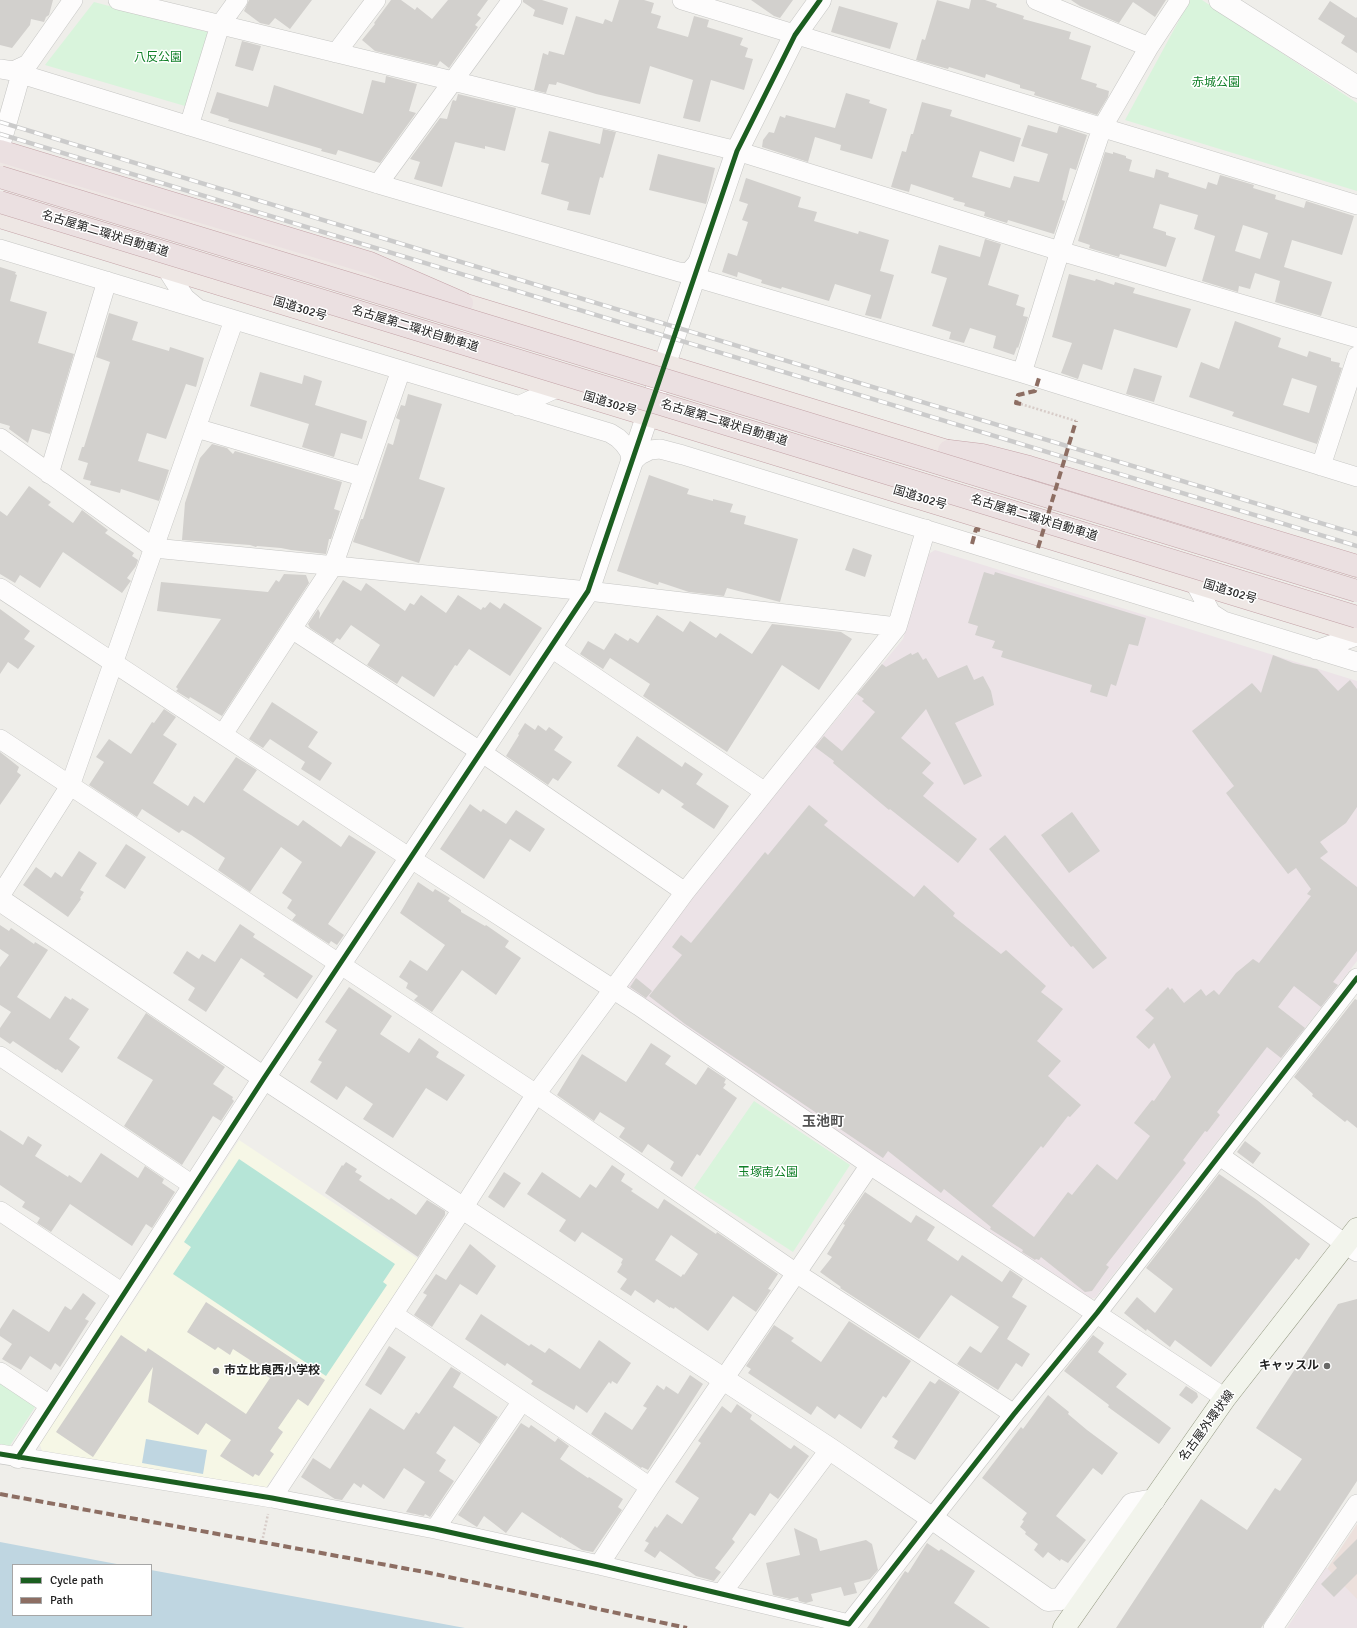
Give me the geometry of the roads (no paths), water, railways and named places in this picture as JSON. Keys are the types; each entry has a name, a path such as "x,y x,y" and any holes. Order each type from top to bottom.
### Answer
{"highway":[{"path":"0,151 370,264 462,303"},
{"path":"0,164 462,303 1357,576"},
{"name":"名古屋第二環状自動車道","path":"0,177 1357,591"},
{"name":"名古屋第二環状自動車道","path":"0,202 1357,616"},
{"name":"国道302号","path":"0,217 1357,632"},
{"path":"949,451 982,455 1029,467 1357,566"}],"main road":[{"name":"名古屋外環状線","path":"1064,1628 1226,1398 1353,1242"}],"street":[{"path":"0,148 24,69 73,0"},
{"path":"118,0 737,151 1060,251 1357,338"},
{"path":"189,126 220,25 238,0"},
{"path":"336,53 376,0"},
{"path":"378,184 512,0"},
{"path":"682,0 1357,205"},
{"path":"9,1456 51,1406 264,1078 588,591 737,151 795,35 820,0"},
{"path":"1036,0 1149,47"},
{"path":"1022,373 1060,251 1102,128 1149,47 1180,0"},
{"path":"1220,0 1357,88"},
{"path":"0,69 13,71 24,69 189,126 378,184 679,272 686,273 697,269 1022,373 1357,477"},
{"path":"0,249 610,433 624,444 629,451 632,462"},
{"path":"166,268 185,298 201,310"},
{"path":"49,474 107,282"},
{"path":"0,896 70,786 234,320"},
{"path":"1321,466 1357,356"},
{"path":"223,734 333,566 401,370"},
{"path":"518,406 557,388"},
{"path":"196,428 364,477"},
{"path":"0,438 154,548 588,591 897,627"},
{"path":"632,462 640,455 650,450 660,450 683,455 1357,662"},
{"path":"780,455 799,485 807,493"},
{"path":"272,1498 463,1208 536,1094 685,892 897,627 926,529"},
{"path":"1192,581 1196,585 1211,613 1223,621"},
{"path":"0,588 612,989 870,1165 1226,1398"},
{"path":"292,629 481,752 685,892"},
{"path":"1316,650 1357,636"},
{"path":"550,647 765,792"},
{"path":"0,739 536,1094 796,1273 1014,1414"},
{"path":"0,900 264,1078 830,1450 933,1519 1048,1600 1061,1599 1132,1504 1154,1500"},
{"path":"9,1456 272,1498 435,1529 599,1565 849,1624 1014,1414 1097,1313 1357,978"},
{"path":"0,1056 194,1186"},
{"path":"1220,1156 1353,1242"},
{"path":"599,1565 723,1379 870,1165"},
{"path":"0,1211 124,1294"},
{"path":"393,1314 650,1487"},
{"path":"0,1372 51,1406"},
{"path":"435,1529 522,1401"},
{"path":"721,1594 830,1450"},
{"path":"1273,1628 1357,1504"}],"water":[{"path":"146,1439 207,1450 203,1474 142,1463"},
{"path":"0,1542 117,1564 12,1564 12,1616 152,1616 152,1570 465,1628 0,1628"}],"railway":[{"path":"0,122 1357,534"},
{"path":"0,134 1357,546"}],"place":[{"name":"キャッスル","path":"1327,1366"},
{"name":"市立比良西小学校","path":"216,1371"}],"district":[{"name":"玉池町","path":"823,1122"}],"park label":[{"name":"八反公園","path":"158,58"},
{"name":"赤城公園","path":"1216,83"},
{"name":"玉塚南公園","path":"768,1173"}]}
